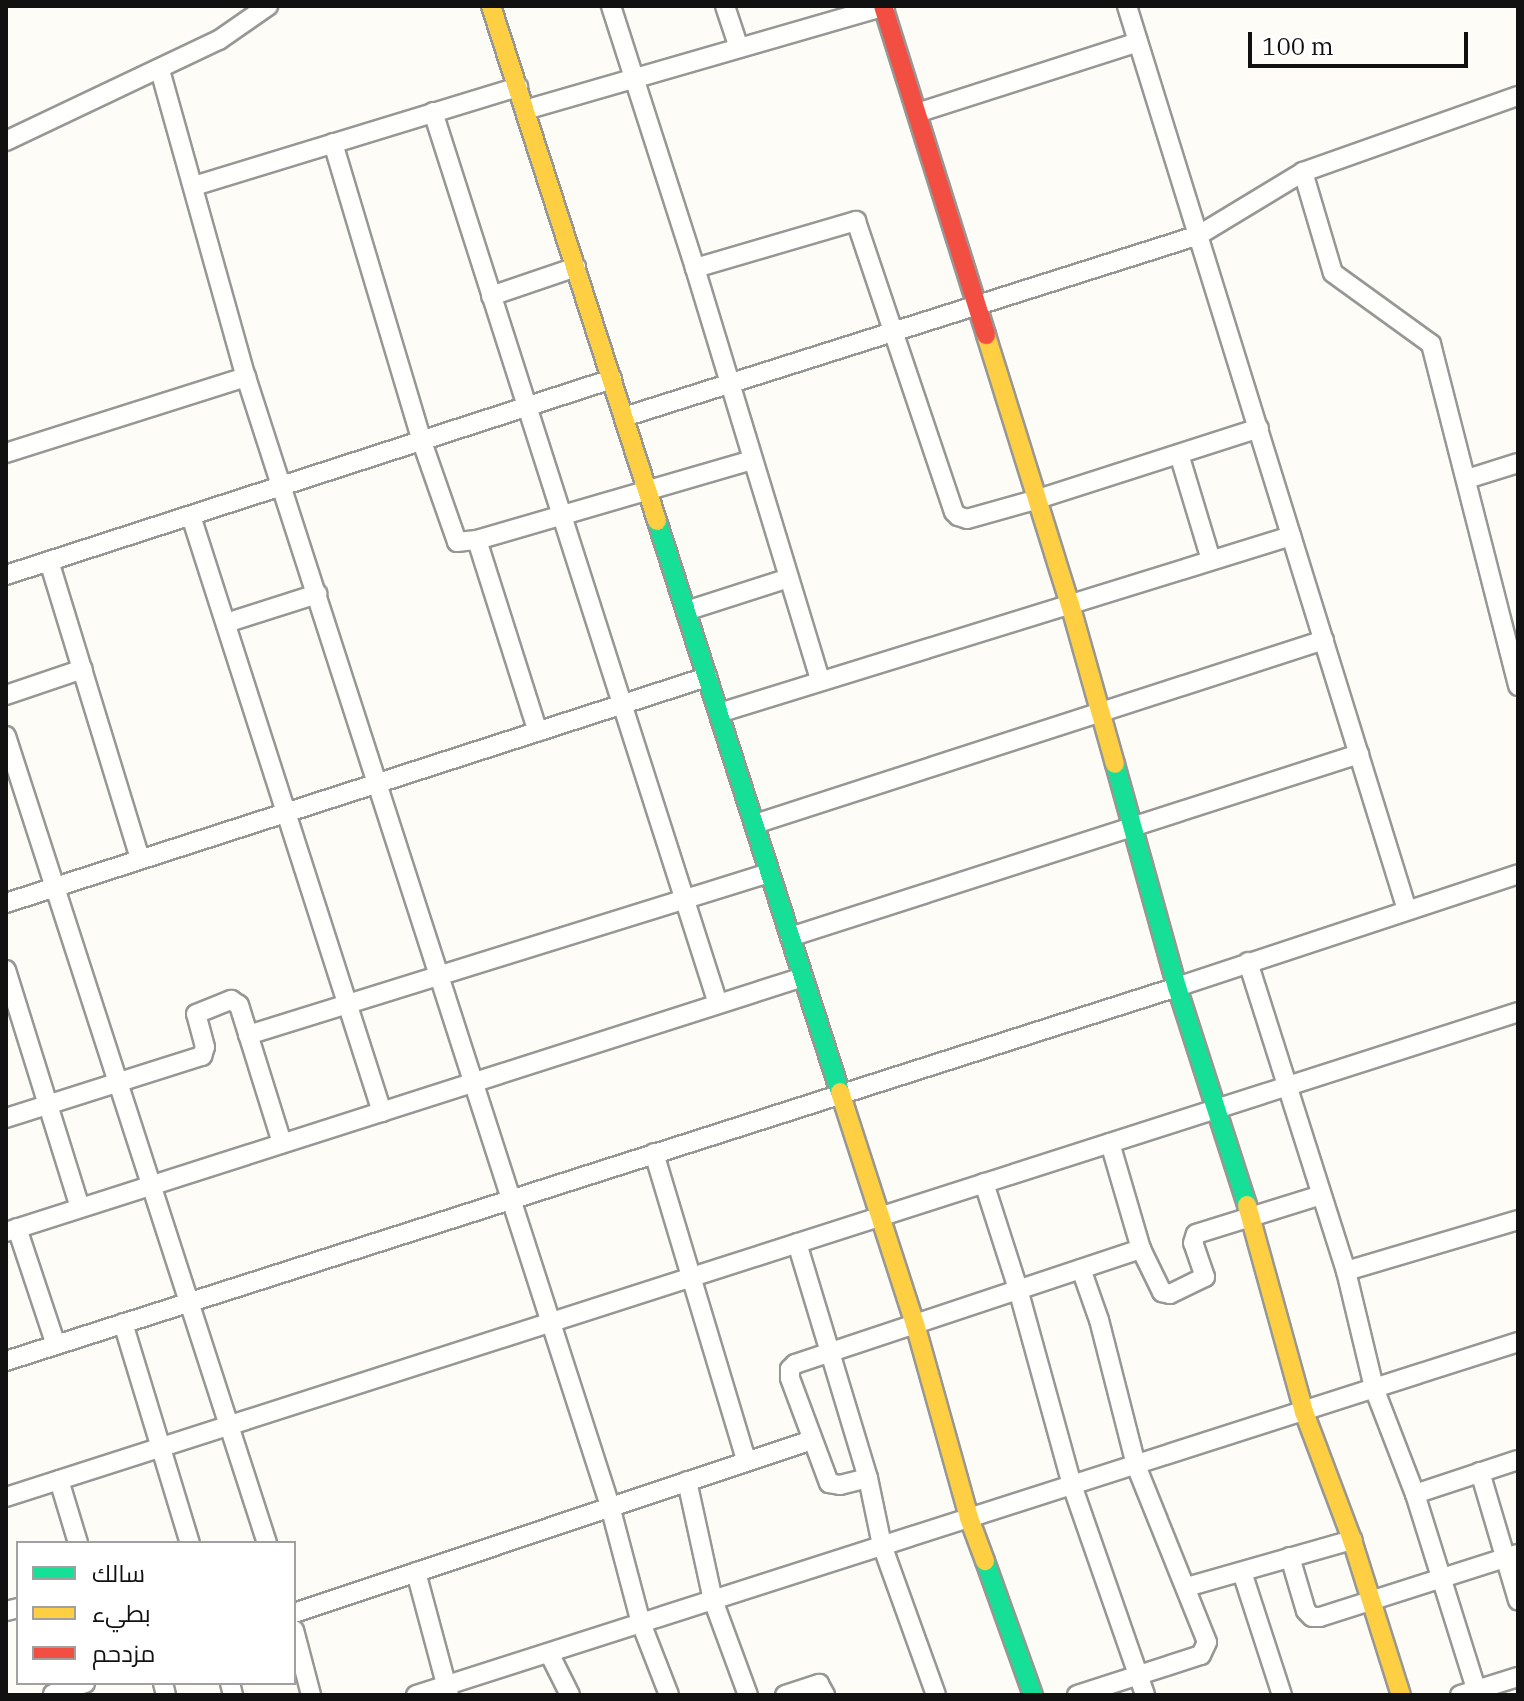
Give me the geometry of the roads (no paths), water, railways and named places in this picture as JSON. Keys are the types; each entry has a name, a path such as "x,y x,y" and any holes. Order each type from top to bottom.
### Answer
{"street":[{"path":"6,141 219,40 268,6"},
{"path":"491,6 915,1324 969,1518 1033,1695"},
{"path":"611,6 695,268 820,680"},
{"path":"725,6 739,48"},
{"path":"525,110 884,6 1070,604 1177,987 1251,1219 1304,1412 1352,1540 1401,1695"},
{"path":"1127,6 1407,910"},
{"path":"917,113 1138,42"},
{"path":"160,70 246,377 610,1506 641,1623 669,1695"},
{"path":"194,186 518,87"},
{"path":"624,417 730,386 1199,235 1303,172 1518,96"},
{"path":"433,112 718,1004"},
{"path":"333,143 453,537 463,544 752,460"},
{"path":"1303,172 1333,273 1431,344 1518,686"},
{"path":"695,268 856,221 954,512 967,519 1259,428"},
{"path":"491,296 576,267"},
{"path":"6,453 246,377"},
{"path":"6,575 612,379"},
{"path":"1179,454 1211,560"},
{"path":"1467,479 1518,463"},
{"path":"191,516 382,1112"},
{"path":"719,713 1291,536"},
{"path":"477,540 538,732"},
{"path":"49,561 140,858"},
{"path":"686,611 789,578"},
{"path":"226,623 317,594"},
{"path":"755,824 1324,640"},
{"path":"6,695 83,669"},
{"path":"6,903 707,677"},
{"path":"6,736 266,1541"},
{"path":"790,937 1359,754"},
{"path":"248,1035 769,873"},
{"path":"6,1361 1177,987 1518,874"},
{"path":"1248,962 1346,1271 1374,1388 1415,1494 1441,1579 1471,1693 1518,1677"},
{"path":"6,970 13,1022 47,1104 80,1208"},
{"path":"56,1345 12,1230 803,977"},
{"path":"6,1118 202,1056 205,1047 196,1018 199,1011 235,1002 282,1143"},
{"path":"6,1497 1518,1012"},
{"path":"1110,1143 1141,1249 1158,1288 1170,1294 1201,1282 1205,1277 1193,1243 1196,1234 1321,1195"},
{"path":"654,1153 746,1460"},
{"path":"984,1183 1018,1289 1072,1485 1145,1695"},
{"path":"1346,1271 1518,1220"},
{"path":"797,1243 868,1478 882,1545 936,1695"},
{"path":"868,1478 840,1485 829,1483 790,1369 831,1352 1141,1249"},
{"path":"1077,1695 1201,1655 1206,1649 1187,1587 1136,1465 1099,1320 1081,1269"},
{"path":"123,1323 163,1446 189,1541"},
{"path":"416,1695 447,1690 641,1623 1518,1342"},
{"path":"296,1612 812,1440"},
{"path":"1415,1494 1518,1460"},
{"path":"1480,1472 1511,1556 1518,1600"},
{"path":"59,1480 77,1541"},
{"path":"687,1481 713,1600 748,1695"},
{"path":"1187,1587 1352,1540"},
{"path":"1290,1557 1306,1611 1312,1617 1372,1603 1511,1556"},
{"path":"416,1572 447,1690"},
{"path":"1242,1572 1282,1695"},
{"path":"296,1638 311,1695"},
{"path":"549,1653 570,1695"},
{"path":"785,1695 819,1684 825,1695"},
{"path":"52,1691 77,1685"}]}
